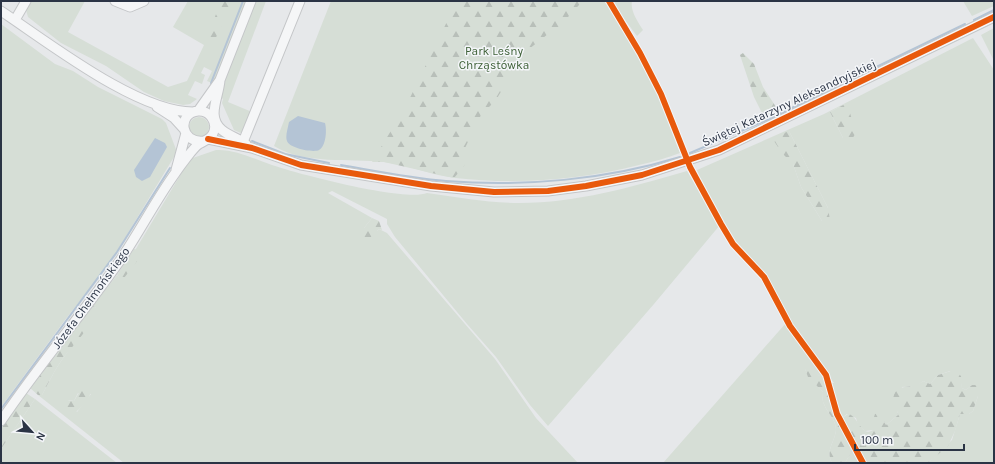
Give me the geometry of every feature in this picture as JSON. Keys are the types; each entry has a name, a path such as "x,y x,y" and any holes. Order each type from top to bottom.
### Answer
{"street":[{"path":"15,20 26,1"},
{"path":"115,1 130,7 144,1"},
{"path":"1,11 107,81 149,102 174,118 194,141 206,140 214,131 214,112 220,80 250,1"},
{"path":"243,142 300,1"},
{"name":"Świętej Katarzyny Aleksandryjskiej","path":"206,140 252,148 285,160 318,168 461,190 522,192 586,186 642,175 671,167 719,150 784,120 994,17"},
{"path":"185,131 186,119 195,112 220,80"},
{"path":"149,102 178,110 208,113 214,121"},
{"name":"Świętej Katarzyny Aleksandryjskiej","path":"214,121 221,129 252,148"},
{"name":"Józefa Chełmońskiego","path":"176,171 185,131"},
{"name":"Józefa Chełmońskiego","path":"1,421 119,262 176,171 195,147 206,140"}],"green space":[{"path":"31,1 85,1 68,32 168,87 187,81 204,45 173,27 188,1 247,1 216,80 212,83 207,81 212,71 204,67 201,73 205,75 202,84 195,81 188,95 197,99 190,104 183,105 164,101 144,92 106,66 61,43 28,17 26,10"},
{"path":"221,1 233,1 212,46 205,43"},
{"path":"256,1 266,1 228,102 252,112 243,134 234,130 222,103 223,99 218,95"},
{"path":"331,1 632,1 633,12 643,30 637,36 619,12 616,16 653,82 680,153 649,163 571,178 501,181 455,178 384,162 328,160 299,156 286,152 274,146"},
{"name":"Park Leśny Chrząstówka","path":"457,1 586,1 579,5 557,29 548,34 524,53 496,100 481,115 465,148 466,159 464,166 454,178 384,162 372,162 406,106"},
{"path":"963,1 994,1 994,6 972,16"},
{"path":"1,24 55,64 73,71 98,87 162,119 166,123 177,152 111,261 65,320 1,407"},
{"path":"994,28 994,61 981,35"},
{"path":"973,38 994,70 994,463 928,463 952,440 960,414 969,414 973,411 978,396 972,385 966,390 962,388 961,383 950,371 938,375 930,384 923,381 917,386 902,387 897,411 898,415 886,425 884,422 873,420 873,430 865,431 858,425 856,418 847,414 842,418 838,413 830,383 834,383 792,325 765,276 735,242 715,210 702,184 697,170 824,114","holes":["845,104 843,138 830,112","789,131 828,208 822,221 801,187 793,164"]},
{"path":"743,53 754,64 763,87 778,110 764,117 754,97 740,55"},
{"path":"845,104 850,113 856,133 852,139 847,141 843,138 830,112"},
{"path":"195,117 203,117 209,123 209,131 203,137 195,137 189,131 189,123"},
{"path":"789,131 828,208 830,220 828,223 822,221 801,187 793,164 782,153 772,138"},
{"path":"216,150 223,150 351,186 397,194 415,195 427,193 507,203 541,202 583,197 625,188 687,171 720,225 654,304 548,426 530,405 496,357 395,237 387,224 387,219 332,191 328,193 372,218 364,228 377,231 379,229 387,233 495,359 536,418 578,463 124,463 38,395 42,395 58,366 82,333 96,308 93,306 117,275 119,277 190,159","holes":["78,393 91,394 77,412 68,400 74,401"]},
{"path":"372,218 379,221 382,230 379,229 368,240 362,235 364,228"},
{"path":"134,249 140,250 141,256 124,278 119,277 117,275"},
{"path":"93,306 96,308 96,313 89,326 61,362 42,395 38,395 30,388"},
{"path":"786,323 825,376 820,376 805,369 808,376 823,392 823,403 836,426 830,450 830,458 832,463 663,463"},
{"path":"807,363 812,364 815,373 820,376 825,376 835,415 853,449 845,463 832,463 830,458 830,450 836,426 823,403 823,392 808,377 805,369"},
{"path":"954,370 961,376 962,388 966,390 972,385 978,385 980,390 973,411 969,414 960,414 955,431 948,446 928,463 865,463 842,418 848,414 851,415 862,429 869,432 873,430 873,420 875,414 881,412 886,413 887,417 884,422 886,425 898,415 897,411 893,407 893,398 898,389 912,386 923,381 930,384 938,375"},
{"path":"86,387 91,390 91,393 80,409 74,413 66,410 63,403 65,400 74,401 81,389"},
{"path":"26,393 35,399 1,449 1,429"},
{"path":"35,399 117,463 1,463 1,449"},
{"path":"853,449 861,463 845,463"}],"water":[{"path":"298,116 325,123 325,138 323,145 319,150 312,151 302,149 292,146 287,141 286,134 289,122"},
{"path":"155,138 165,143 167,147 150,177 142,181 136,177 134,170"}],"waterway":[{"path":"211,83 243,1"},
{"path":"974,20 994,10"},
{"path":"690,153 767,120 965,24"},
{"path":"252,141 285,154 329,163"},
{"path":"341,165 433,180 475,183 504,183 564,180 593,176 652,165 680,157"},
{"path":"1,409 117,252 170,168"}],"cycle path":[{"path":"609,1 640,53 661,94 690,167 721,224 733,244 764,277 790,326 826,375 837,414 863,463"},
{"path":"208,139 252,148 301,165 431,186 494,192 548,191 586,186 642,175 719,150 994,17"}]}
